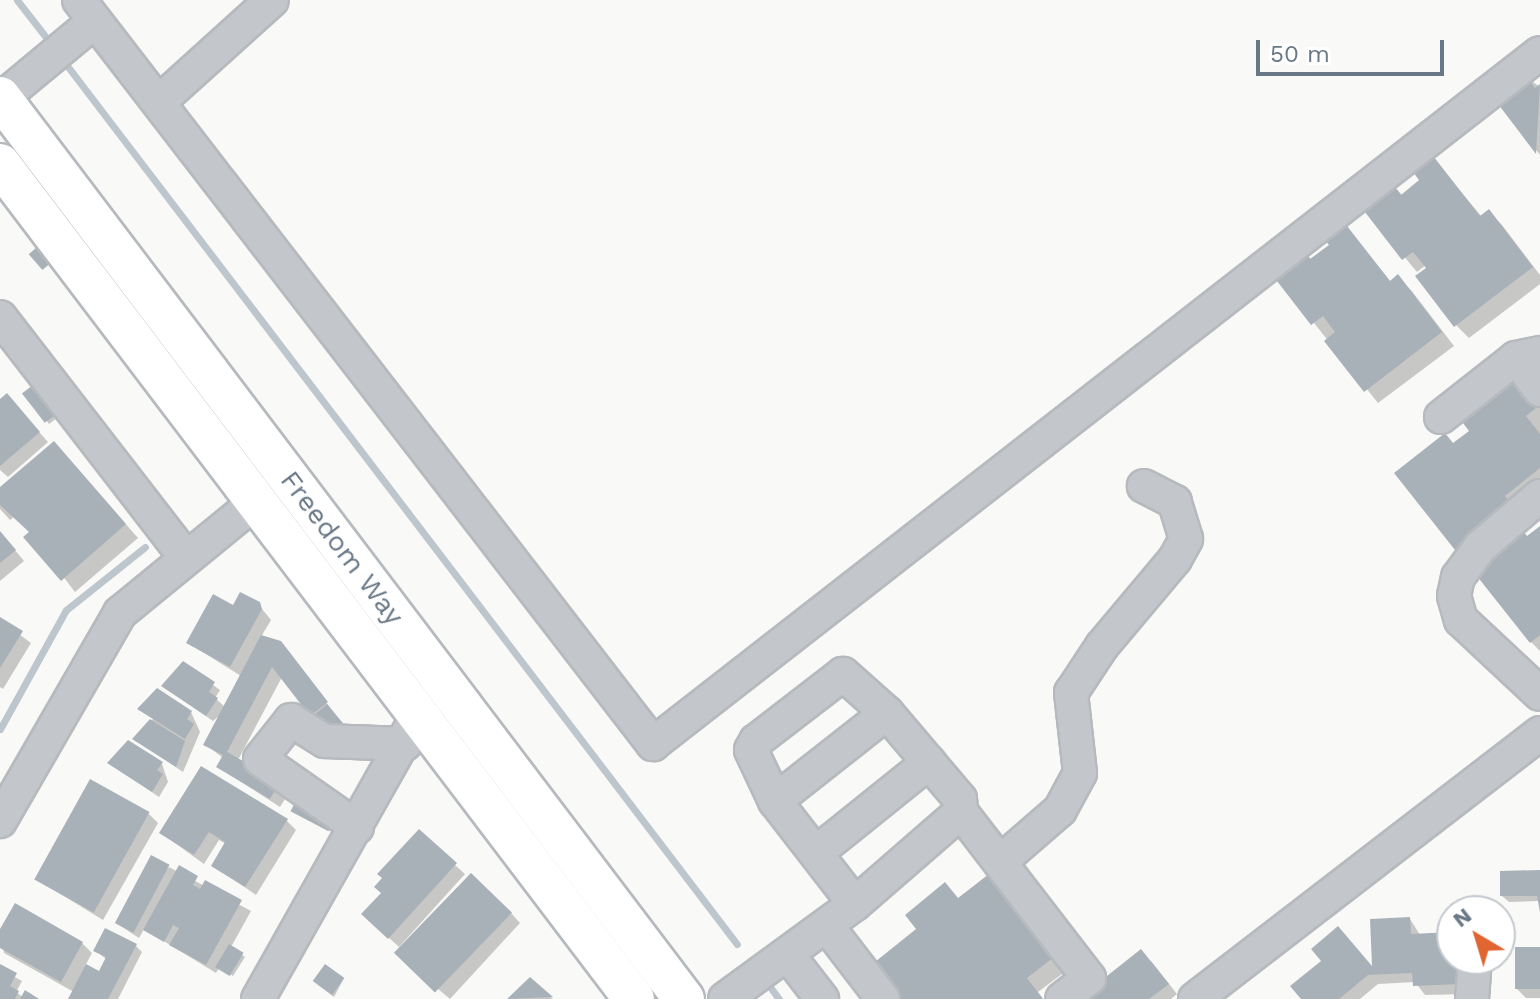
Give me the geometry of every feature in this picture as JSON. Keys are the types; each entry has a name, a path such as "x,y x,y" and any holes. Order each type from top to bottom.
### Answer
{"main road":[{"name":"Freedom Way","path":"10,91 438,674 684,999"},
{"name":"Freedom Way","path":"0,164 258,500 412,731 634,999"}],"street":[{"path":"159,102 272,0"},
{"path":"10,91 83,20 159,102 653,744 1540,53"},
{"path":"0,317 185,556"},
{"path":"1441,417 1528,356 1540,390"},
{"path":"1000,862 1060,810 1080,773 1071,693 1102,646 1175,559 1186,539 1175,502 1144,486"},
{"path":"1540,496 1480,547 1458,577 1454,596 1461,620 1540,694"},
{"path":"0,821 120,613 185,556 258,500"},
{"path":"258,999 412,731 438,674"},
{"path":"855,904 775,801 753,762 752,745 834,677 854,679 929,762 960,799 961,812 1089,978 1062,999"},
{"path":"775,801 887,713"},
{"path":"357,827 260,759 291,720 325,741 412,731"},
{"path":"1195,999 1540,733"},
{"path":"816,853 929,762"},
{"path":"725,999 855,904 961,812"},
{"path":"827,926 883,999"},
{"path":"788,955 822,999"},
{"path":"1472,999 1474,975"}],"building":[{"path":"1523,72 1535,88 1540,84 1536,154 1492,96"},
{"path":"1430,152 1480,216 1489,209 1533,267 1454,327 1415,276 1426,268 1413,252 1402,260 1358,203 1389,179 1401,195 1419,180 1410,168"},
{"path":"1340,217 1390,281 1398,274 1442,332 1364,392 1324,341 1335,332 1323,316 1311,325 1267,268 1298,243 1310,259 1329,245 1319,233"},
{"path":"37,247 51,263 42,270 29,254"},
{"path":"1517,373 1540,405 1526,416 1540,434 1540,468 1505,496 1512,505 1455,550 1394,473 1445,433 1453,443 1469,431 1460,419"},
{"path":"33,385 56,414 45,423 22,394"},
{"path":"7,393 40,432 0,466 0,399"},
{"path":"54,441 126,524 61,581 23,537 29,532 0,505 0,487"},
{"path":"1519,526 1527,536 1540,526 1540,635 1530,643 1469,566"},
{"path":"0,531 16,550 0,563"},
{"path":"240,592 260,602 262,609 230,667 186,643 213,594 233,605"},
{"path":"0,617 23,631 0,668"},
{"path":"261,635 281,641 328,702 310,716 272,667 227,752 280,782 270,799 216,767 223,755 203,745"},
{"path":"183,661 215,682 209,692 218,698 206,716 161,686"},
{"path":"157,688 192,711 187,719 194,724 185,739 137,709"},
{"path":"327,704 344,724 331,735 314,715"},
{"path":"150,719 185,741 176,767 132,739"},
{"path":"128,740 163,762 157,770 163,774 152,792 107,763"},
{"path":"201,766 288,819 245,887 211,866 225,842 209,832 194,855 159,833"},
{"path":"90,779 149,812 94,913 34,880"},
{"path":"298,797 336,817 328,831 290,811"},
{"path":"419,829 457,863 388,939 361,914 381,893 374,887 382,878 377,874"},
{"path":"151,855 170,865 133,933 115,923"},
{"path":"179,865 198,876 193,885 200,889 205,880 242,900 206,965 169,945 179,928 173,925 164,942 143,930"},
{"path":"1540,870 1540,912 1537,896 1500,895 1500,871"},
{"path":"471,873 512,913 435,992 394,953"},
{"path":"989,874 1054,957 1027,978 1043,999 896,999 870,966 916,929 905,915 945,882 958,898"},
{"path":"15,903 83,942 61,982 0,948 0,929"},
{"path":"1410,917 1411,934 1436,933 1436,975 1459,975 1460,984 1413,986 1412,973 1368,975 1339,999 1301,999 1290,986 1321,961 1311,949 1338,926 1372,966 1370,919"},
{"path":"105,928 137,944 108,999 68,999 86,964 99,971 106,957 93,951"},
{"path":"229,944 244,953 230,976 215,967"},
{"path":"1516,947 1540,947 1540,989 1515,989"},
{"path":"1141,949 1169,984 1149,999 1078,999"},
{"path":"0,964 17,973 10,986 19,991 15,999 0,999"},
{"path":"325,964 344,978 332,995 313,981"},
{"path":"530,977 553,997 507,999"},
{"path":"25,990 39,999 20,999"}],"waterway":[{"path":"17,0 52,45"},
{"path":"62,59 737,944"},
{"path":"0,729 66,610 145,547"},
{"path":"768,984 779,999"}]}
